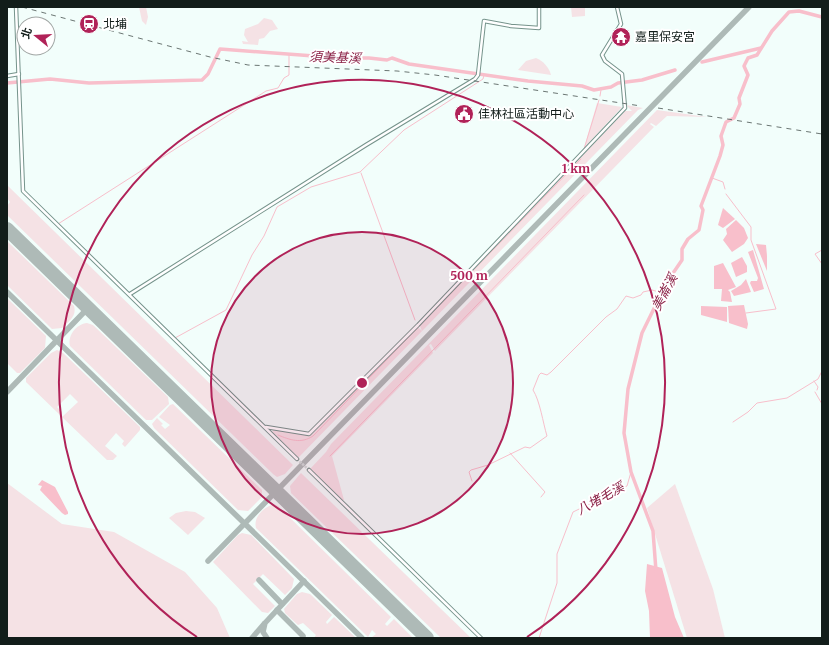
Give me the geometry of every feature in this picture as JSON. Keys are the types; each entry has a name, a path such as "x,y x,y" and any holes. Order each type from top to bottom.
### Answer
{"street":[{"path":"16,7 23,191 266,427 297,459"},
{"path":"130,294 366,145 453,94 475,79 478,76 484,22 515,27 539,28 539,7"},
{"path":"266,427 308,434 336,408 625,108 622,74 605,61 602,55 621,24 617,7"},
{"path":"7,76 19,75"},
{"path":"309,470 481,638"}],"shaded area":[{"path":"139,7 146,7 148,17 146,25 142,21"},
{"path":"571,7 585,7 585,16 572,17"},
{"path":"264,18 272,20 278,29 270,31 264,38 259,39 258,45 243,44 242,41 248,42 244,35 245,29 258,24"},
{"path":"536,58 549,69 551,75 518,70 526,61"},
{"path":"597,103 622,107 584,148"},
{"path":"626,105 643,108 638,110 298,458 272,433 273,430 312,434 417,326 422,331 419,324 625,111 632,111"},
{"path":"657,110 707,117 667,116 656,126 651,123 650,124 654,127 435,351 431,344 429,345 433,353 332,456 344,500 341,500 310,469 326,452 331,444"},
{"path":"7,185 293,465 285,474 277,477 273,474 7,215 7,206 10,202 7,198"},
{"path":"723,208 735,219 723,228 718,225"},
{"path":"736,220 744,228 748,238 744,244 732,252 723,240 727,234 726,229"},
{"path":"7,241 74,306 75,310 73,316 62,328 52,329 7,285"},
{"path":"756,244 766,245 767,271"},
{"path":"753,250 764,289 754,292 750,283 751,281 757,281 758,278 748,252"},
{"path":"742,257 747,266 747,272 736,277 731,263"},
{"path":"723,263 736,287 728,290 730,292 732,302 721,301 722,289 714,289 714,266"},
{"path":"746,279 751,292 734,296 731,291 741,285"},
{"path":"7,298 46,336 45,348 20,373 17,373 7,363"},
{"path":"744,305 748,324 747,329 729,323 728,306"},
{"path":"701,306 727,307 727,322 701,315"},
{"path":"87,323 93,325 168,397 169,404 152,420 146,420 70,346 69,342 71,334 80,325"},
{"path":"57,350 63,353 140,427 140,430 125,447 122,444 124,441 116,433 105,446 117,456 113,460 107,460 62,417 78,402 70,394 57,407 62,412 60,415 26,382 26,378 51,353"},
{"path":"173,404 262,490 262,497 248,511 238,510 154,428 152,424 157,418 163,424 161,425 165,429 170,425 159,417 170,405"},
{"path":"301,473 471,638 441,638 291,493 290,486"},
{"path":"42,480 55,487 68,514 65,515 62,513 40,490 42,486 38,485"},
{"path":"7,483 62,524 114,532 185,572 217,608 230,638 7,638"},
{"path":"675,484 713,589 725,638 687,638 647,508"},
{"path":"274,504 278,506 391,617 385,624 387,626 394,619 413,638 371,638 376,634 372,630 368,637 256,528 256,520 260,513 267,507"},
{"path":"186,511 195,512 205,518 188,535 169,518 176,513"},
{"path":"242,533 251,535 294,579 292,588 285,595 263,574 253,584 275,606 268,613 262,612 213,562 238,535"},
{"path":"647,564 662,568 675,617 684,638 650,638 649,611 645,591"},
{"path":"302,592 310,594 332,615 326,622 327,624 334,617 356,638 314,638 316,635 303,623 298,625 285,613 284,609 297,594"}],"waterway":[{"name":"美崙溪","path":"656,571 653,531 631,472 624,433 628,389 642,333 667,282 682,260 682,249 688,239 699,230 703,210 701,206 723,145 721,136 726,122 734,118 740,104 739,98 748,75 744,66 748,58 757,55 772,31 789,12 799,11 822,17"},
{"name":"須美基溪","path":"702,62 761,48"},
{"name":"須美基溪","path":"7,83 50,79 89,83 202,80 208,74 220,49 314,56 317,58 369,58 387,60 392,58 409,64 528,81 582,86 594,90 611,87 618,83 642,80 675,70"},
{"path":"58,224 266,91 278,88 284,78 289,75 289,54"},
{"path":"175,338 226,310 252,255 264,236 277,207 311,187 360,172 404,130 483,79 484,75"},
{"path":"600,96 601,90"},
{"path":"584,149 599,100"},
{"path":"278,435 291,440 300,441 313,436 581,159"},
{"path":"361,173 415,320"},
{"path":"712,178 723,182 725,189"},
{"path":"726,194 751,227 751,240 776,309 746,313"},
{"path":"330,456 584,195"},
{"path":"822,250 815,254 822,264"},
{"path":"472,481 469,472 471,470 488,465 525,447 530,448 547,436 533,390 539,375 541,373 547,375 551,372 606,317 617,309 626,296 633,298 641,295 643,292 652,290 659,292 663,289"},
{"path":"733,422 748,412 757,403 787,398 818,379 822,371"},
{"path":"814,381 818,387 817,390"},
{"path":"815,392 822,404"},
{"path":"510,453 545,492 541,497"},
{"name":"八堵毛溪","path":"539,638 557,583 557,554 573,512 627,486 631,472"}],"taxiway":[{"path":"208,561 749,7"},
{"path":"7,292 362,638"},
{"path":"7,392 89,307"},
{"path":"259,580 282,604"},
{"path":"267,638 263,632 265,623 304,581"},
{"path":"277,610 303,636"},
{"path":"252,638 264,624"}],"runway":[{"path":"7,229 427,638"}],"tunnel":[{"path":"297,459 309,470"}],"railway":[{"path":"22,7 210,57 248,65 397,71 435,75 641,106"},
{"path":"658,108 822,134"}],"place":[{"name":"北埔","path":"89,24"},
{"name":"嘉里保安宮","path":"621,37"},
{"name":"佳林社區活動中心","path":"464,114"}]}
